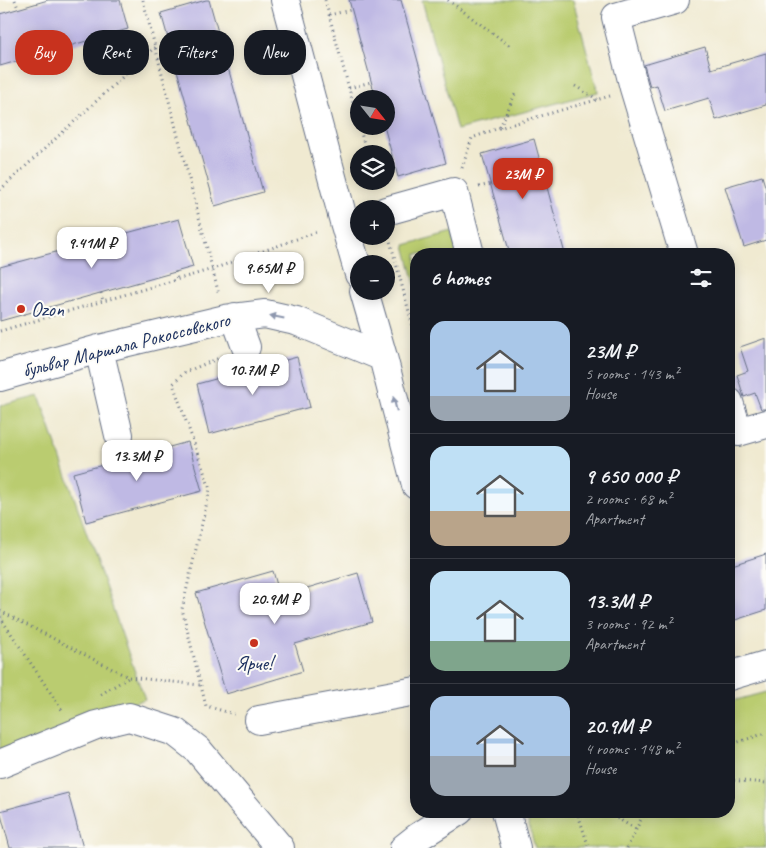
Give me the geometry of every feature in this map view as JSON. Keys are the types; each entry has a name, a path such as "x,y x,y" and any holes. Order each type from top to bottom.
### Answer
{"street":[{"path":"285,0 350,217"},
{"path":"675,0 616,17 634,88 682,248"},
{"path":"395,220 454,192 468,248"},
{"path":"367,300 383,357 410,434"},
{"name":"бульвар Маршала Рокоссовского","path":"0,377 99,349 230,318 265,314 296,321 383,357"},
{"path":"230,318 246,347"},
{"path":"99,349 119,435"},
{"path":"735,424 738,432 766,424"},
{"path":"735,674 766,665"},
{"path":"259,720 410,692"},
{"path":"0,764 96,725 129,717 176,732 198,750 280,848"},
{"path":"404,848 448,818"},
{"path":"508,818 516,848"}],"path":[{"path":"15,0 18,8"},
{"path":"143,0 213,269 230,318"},
{"path":"325,0 350,92"},
{"path":"448,0 510,46"},
{"path":"329,14 351,10"},
{"path":"0,190 155,47"},
{"path":"349,88 372,82"},
{"path":"574,86 597,100"},
{"path":"454,192 472,138 499,128 634,88"},
{"path":"499,128 516,92"},
{"path":"0,331 213,269 350,220"},
{"path":"393,245 410,313"},
{"path":"175,272 177,279"},
{"path":"101,293 103,301"},
{"path":"34,311 37,320"},
{"path":"246,347 185,372 173,384 210,489 182,609 200,685 206,706 259,720"},
{"path":"0,611 128,677 200,685"},
{"path":"0,617 67,717"},
{"path":"735,743 766,733"},
{"path":"735,780 766,783"},
{"path":"579,818 588,848"},
{"path":"616,818 636,829"},
{"path":"628,848 642,818"}],"green space":[{"path":"422,0 573,0 598,92 457,130"},
{"path":"452,232 456,248 410,248 410,265 405,245"},
{"path":"39,396 145,699 0,753 0,406"},
{"path":"766,692 766,848 535,848 527,818 735,818 735,700"}],"building":[{"path":"48,0 120,0 128,29 83,30 83,42 73,45 73,30 15,30 15,62 0,66 0,14"},
{"path":"209,0 217,30 166,30 161,13"},
{"path":"349,0 401,0 446,163 398,177 395,166 395,145 389,145 386,135 395,135 395,90 374,90"},
{"path":"705,47 711,69 766,53 766,105 716,120 709,98 665,111 657,85 650,87 644,65"},
{"path":"178,75 230,75 263,192 215,206"},
{"path":"534,139 563,248 508,248 482,154"},
{"path":"762,176 766,189 766,240 744,247 725,187"},
{"path":"179,219 193,267 0,321 0,267"},
{"path":"766,338 766,409 761,409 755,393 744,397 737,375 748,371 740,347"},
{"path":"297,357 310,407 209,434 197,384"},
{"path":"188,442 202,491 86,522 73,473"},
{"path":"766,554 766,610 735,620 735,564"},
{"path":"273,571 280,596 358,573 372,622 295,644 303,671 226,694 196,593"},
{"path":"68,793 83,848 10,848 0,811"}],"place":[{"name":"Ozon","path":"21,309"},
{"name":"Ярче!","path":"254,643"}]}
